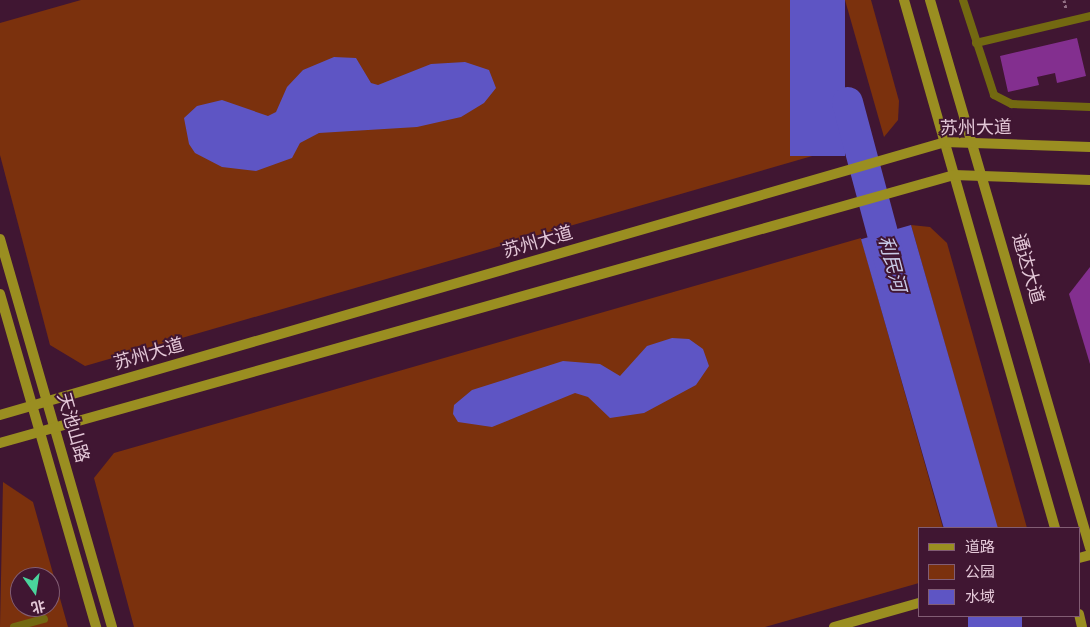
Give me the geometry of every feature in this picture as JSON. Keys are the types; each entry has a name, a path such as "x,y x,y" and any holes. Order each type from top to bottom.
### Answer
{"street":[{"path":"904,0 1055,527"},
{"name":"通达大道","path":"930,0 972,143 984,176 1090,548"},
{"name":"苏州大道","path":"0,415 945,142 1090,147"},
{"path":"0,443 954,175 1090,180"},
{"name":"天池山路","path":"0,239 112,627"},
{"name":"天池山路","path":"0,294 96,627"},
{"path":"834,627 917,603"}],"lane":[{"path":"963,0 990,88 1000,100 1090,107"},
{"path":"976,43 1090,16"},
{"path":"14,627 44,618"}],"green space":[{"path":"81,0 790,0 833,150 85,366 50,345 0,155 0,23"},
{"path":"845,0 871,0 899,101 898,120 884,137"},
{"path":"911,225 930,227 947,243 1027,527 997,527"},
{"path":"861,238 943,527 918,527 918,583 765,627 134,627 94,478 114,453"},
{"path":"3,482 33,502 51,567 10,567 10,617 60,617 60,598 68,627 0,627"}],"water":[{"path":"790,0 845,0 845,156 790,156"},
{"path":"334,57 356,58 371,83 378,85 431,64 465,62 489,70 496,88 484,103 461,117 417,127 319,133 300,143 292,158 256,171 222,167 195,153 189,144 184,118 197,106 222,100 268,116 276,112 287,87 303,70"},
{"path":"911,225 998,527 944,527 861,239"},
{"path":"672,338 689,339 703,349 709,366 696,385 644,413 610,418 588,397 575,393 492,427 458,422 453,414 454,405 472,390 563,361 600,364 620,376 647,346"},
{"path":"968,617 1022,617 1022,627 968,627"}],"building":[{"path":"1077,38 1086,76 1057,83 1055,73 1037,77 1039,85 1008,92 1000,56"},
{"path":"1090,267 1090,364 1069,294"}],"waterway":[{"name":"利民河","path":"847,102 893,274"}]}
